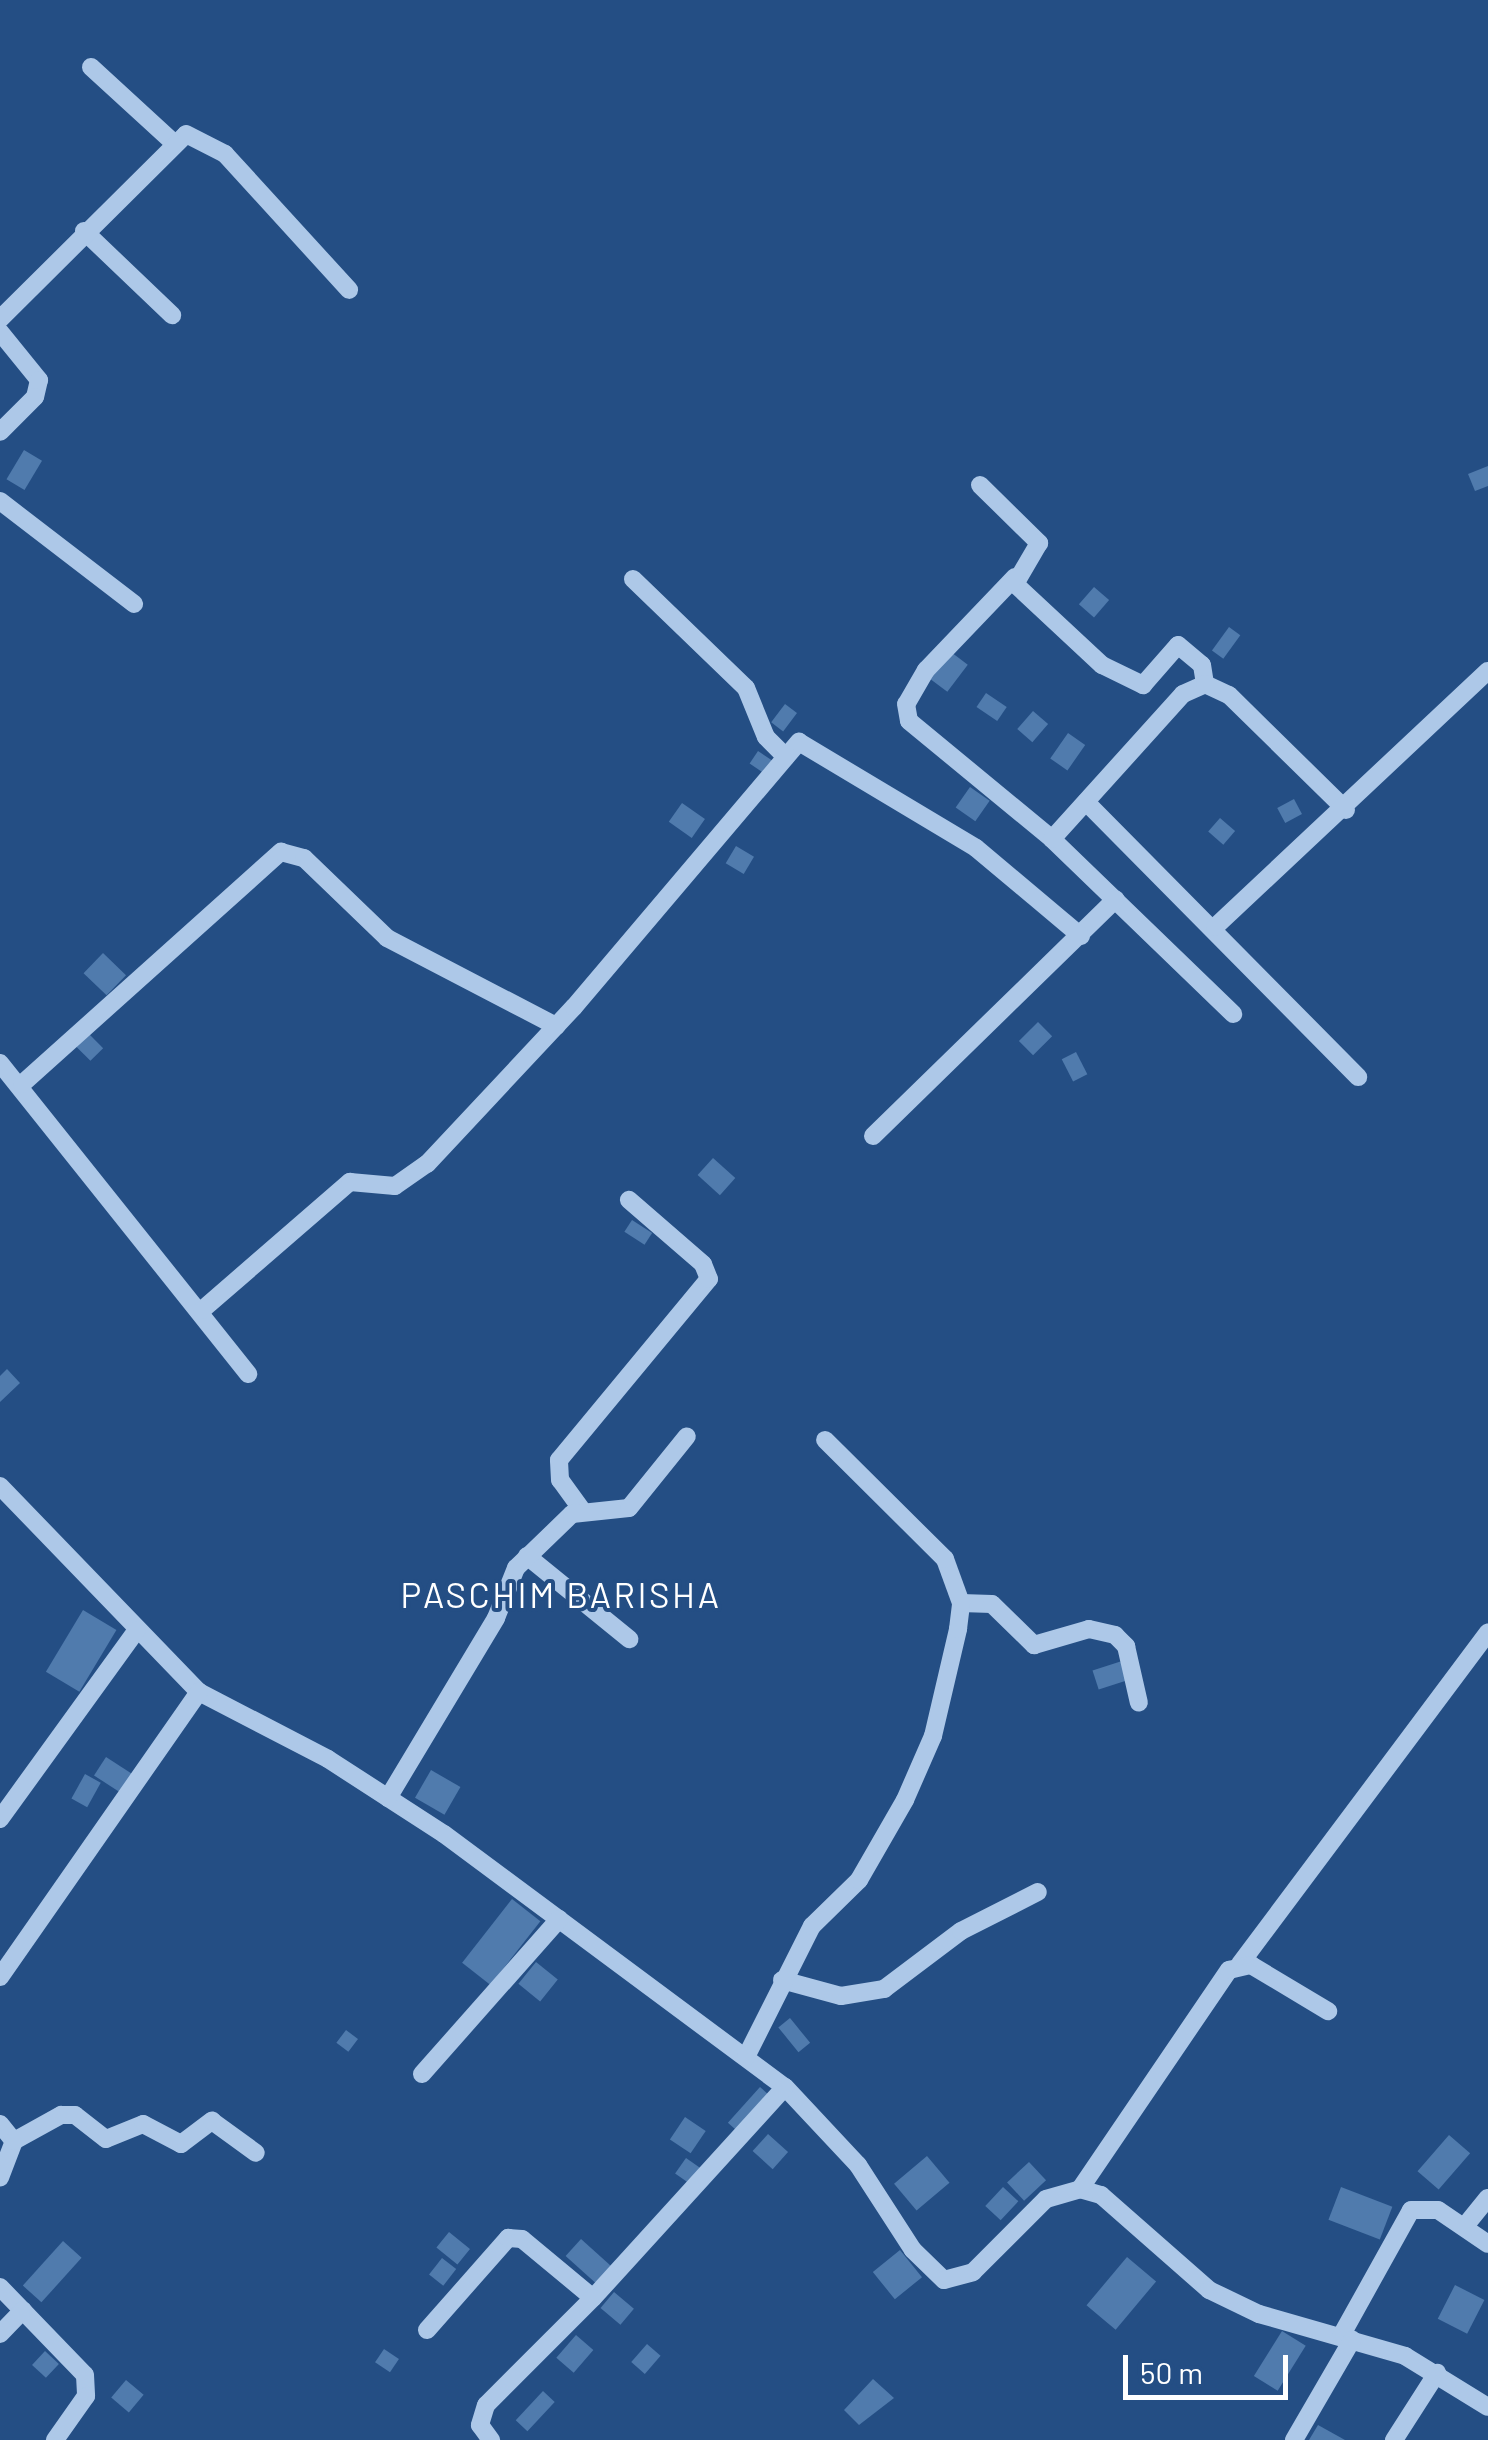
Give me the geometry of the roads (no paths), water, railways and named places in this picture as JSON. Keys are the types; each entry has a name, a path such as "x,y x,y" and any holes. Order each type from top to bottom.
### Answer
{"street":[{"path":"91,67 174,143"},
{"path":"0,319 84,231 186,134 210,140 349,290"},
{"path":"84,231 172,314"},
{"path":"0,332 38,380 35,397 0,432"},
{"path":"980,485 1039,543 1015,577 953,638 906,704 916,732 1052,839 1233,1014"},
{"path":"0,501 134,604"},
{"path":"1015,577 1019,590 1117,677 1143,685 1178,645 1202,664 1206,684"},
{"path":"632,579 746,688 766,737 786,757"},
{"path":"1215,926 1346,810 1488,671"},
{"path":"1052,839 1183,694 1206,684 1229,694 1346,810"},
{"path":"202,1310 350,1182 408,1182 556,1026 799,742 822,749 976,848 1081,936"},
{"path":"1086,802 1215,926 1358,1077"},
{"path":"22,1084 281,852 304,858 388,938 556,1026"},
{"path":"874,1136 1116,899"},
{"path":"0,1063 22,1084 202,1310 248,1374"},
{"path":"582,1510 556,1470 565,1450 709,1280 703,1264 629,1200"},
{"path":"388,1798 527,1556 582,1510 629,1508 687,1436"},
{"path":"746,2057 812,1926 870,1864 905,1800 933,1736 961,1603 956,1578 932,1542 825,1440"},
{"path":"0,1486 199,1692 388,1798 786,2088 858,2165 914,2250 944,2280 973,2272 1046,2199 1080,2190 1100,2195 1209,2290 1258,2314 1346,2338 1437,2373 1488,2407"},
{"path":"527,1556 629,1640"},
{"path":"961,1603 992,1604 1034,1645 1089,1628 1115,1636 1126,1646 1138,1703"},
{"path":"0,1819 137,1630"},
{"path":"1080,2190 1216,1982 1240,1964 1488,1632"},
{"path":"0,1977 199,1692"},
{"path":"782,1980 841,1996 884,1989 960,1931 1038,1892"},
{"path":"422,2074 559,1919"},
{"path":"1240,1964 1328,2011"},
{"path":"491,2440 480,2425 486,2405 593,2298 786,2088"},
{"path":"0,2177 14,2141 68,2114 106,2139 144,2124 181,2144 212,2121 256,2153"},
{"path":"0,2124 14,2141"},
{"path":"1465,2226 1488,2198"},
{"path":"1294,2440 1411,2210 1438,2210 1488,2244"},
{"path":"427,2330 508,2238 522,2239 593,2298"},
{"path":"0,2287 88,2385 55,2440"},
{"path":"0,2334 22,2310"},
{"path":"1394,2440 1437,2373"}],"district":[{"name":"PASCHIM BARISHA","path":"561,1594"}]}
